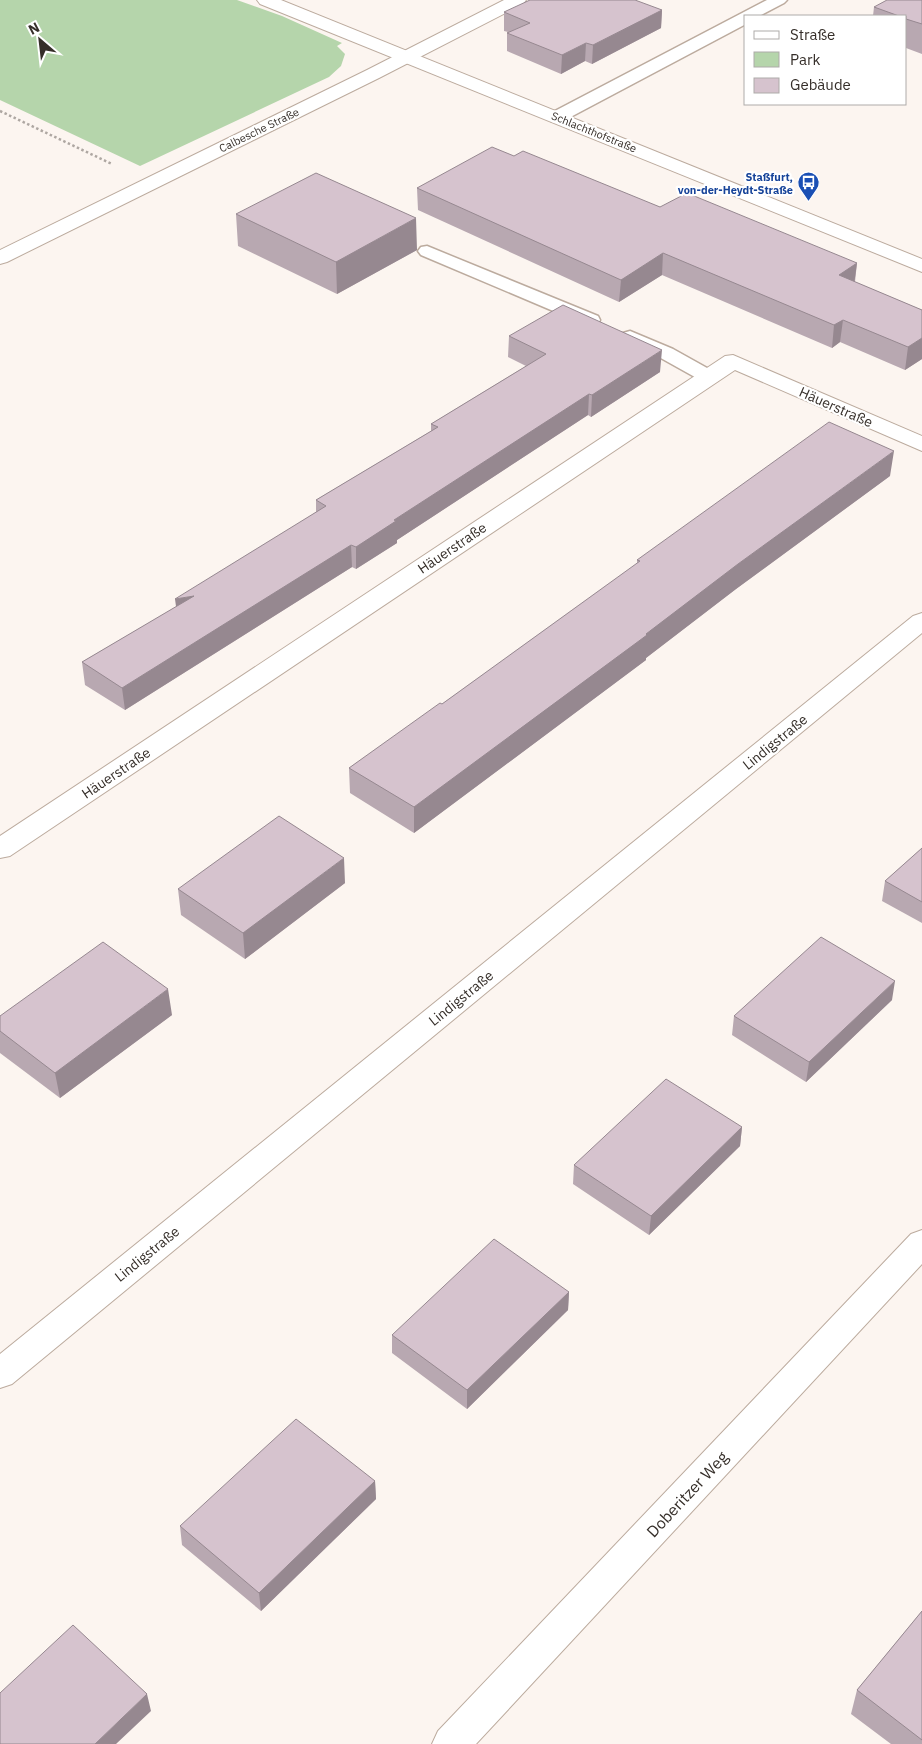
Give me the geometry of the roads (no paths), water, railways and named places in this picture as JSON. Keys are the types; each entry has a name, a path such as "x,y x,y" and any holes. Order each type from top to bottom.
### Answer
{"street":[{"name":"Schlachthofstraße","path":"266,0 922,266"},
{"name":"Calbesche Straße","path":"0,258 365,78 517,0"},
{"name":"Häuerstraße","path":"0,849 733,361 922,444"},
{"name":"Lindigstraße","path":"0,1374 922,622"},
{"name":"Doberitzer Weg","path":"451,1744 922,1243"}],"lane":[{"path":"751,15 779,0"},
{"path":"557,117 744,19"},
{"path":"427,251 666,353 709,376"}],"place":[{"name":"Staßfurt, von-der-Heydt-Straße","path":"809,202"}]}
